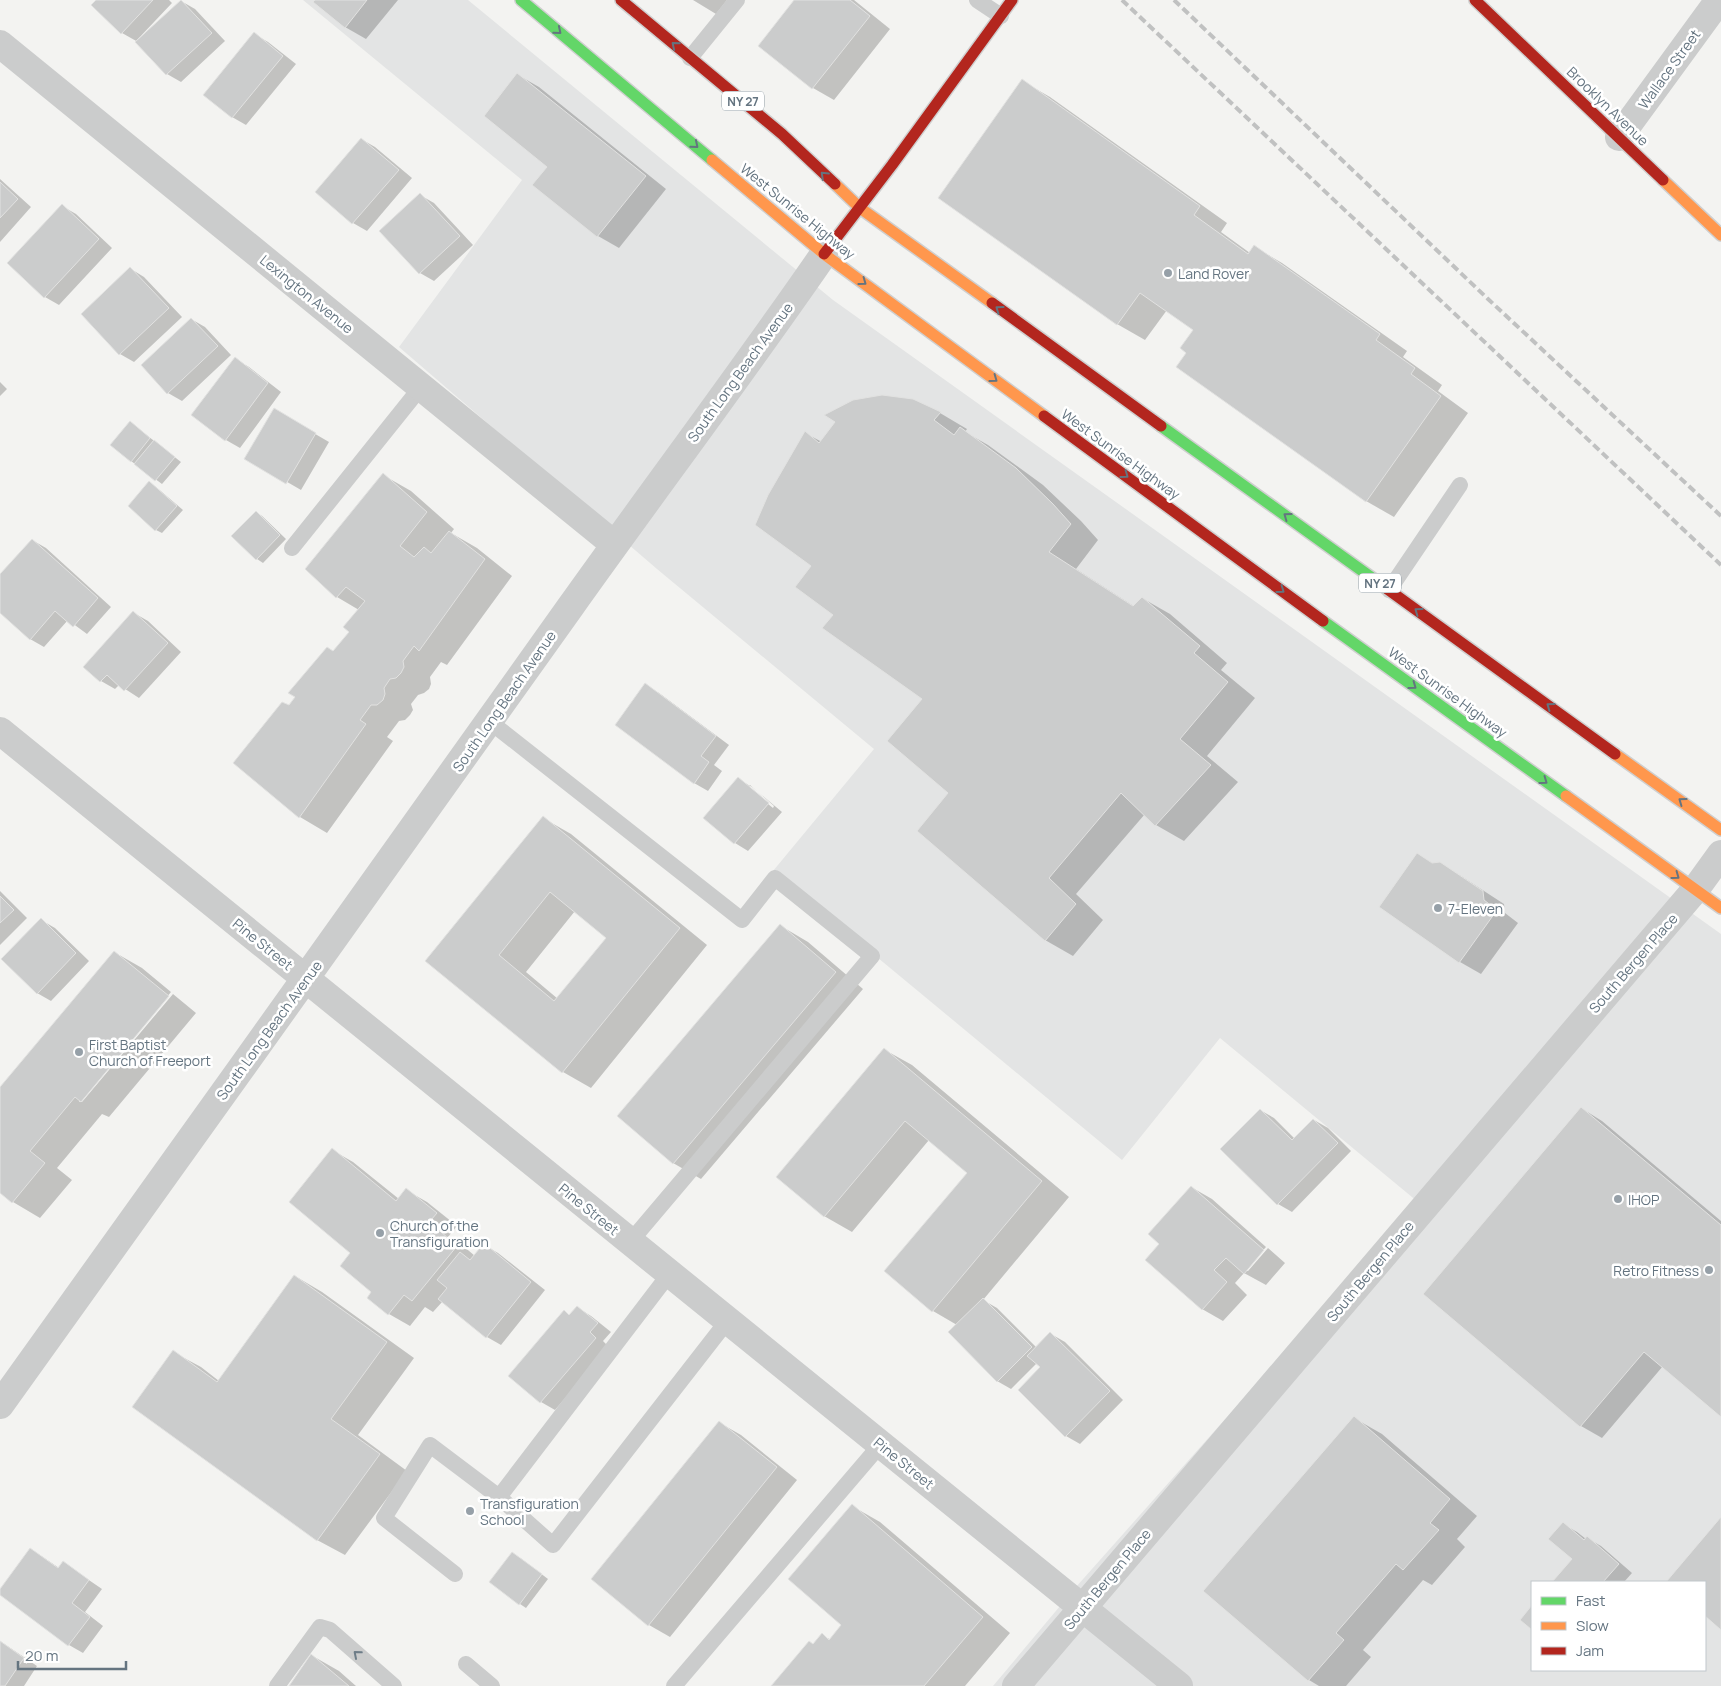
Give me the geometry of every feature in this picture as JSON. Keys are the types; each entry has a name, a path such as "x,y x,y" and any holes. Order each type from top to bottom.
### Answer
{"main road":[{"name":"West Sunrise Highway","path":"521,0 824,254 1249,567 1721,908"},
{"name":"NY 27","path":"621,0 782,134 860,208 1721,830"},
{"name":"South Long Beach Avenue","path":"824,254 860,208 1012,0"},
{"name":"Brooklyn Avenue","path":"1475,0 1721,234"}],"street":[{"name":"Wallace Street","path":"1619,137 1719,0"},
{"name":"Lexington Avenue","path":"0,44 615,545"},
{"name":"South Long Beach Avenue","path":"0,1404 824,254"},
{"name":"Pine Street","path":"0,731 1179,1686"},
{"name":"South Bergen Place","path":"1016,1686 1695,890 1721,854"}],"lane":[{"path":"690,58 737,0"},
{"path":"977,0 1001,16"},
{"path":"292,548 421,387"},
{"path":"1389,590 1460,485"},
{"path":"489,722 742,920 775,878 872,956 630,1242"},
{"path":"499,1497 670,1272"},
{"path":"455,1574 384,1518 430,1445 499,1497 553,1545 728,1320"},
{"path":"674,1686 881,1444"},
{"path":"276,1686 320,1626 330,1630 394,1686"},
{"path":"466,1664 492,1686"}],"shaded area":[{"path":"303,0 468,0 833,300 1721,934 1721,1686 993,1686 1076,1587 1418,1202 1220,1038 1122,1160 773,871 874,749 657,569 399,347 522,180"}],"building":[{"path":"96,0 153,0 121,34 91,5"},
{"path":"181,0 212,33 166,75 135,42"},
{"path":"315,0 367,0 345,28 313,2"},
{"path":"794,0 850,0 870,16 812,89 758,46"},
{"path":"254,32 283,56 232,118 203,95"},
{"path":"517,73 646,176 597,237 532,185 547,167 484,116"},
{"name":"Land Rover","path":"1022,79 1200,206 1194,215 1248,254 1254,245 1380,334 1376,340 1415,368 1411,374 1441,396 1366,502 1176,367 1186,353 1180,348 1193,330 1140,293 1117,325 938,198"},
{"path":"361,138 399,170 352,224 315,192"},
{"path":"0,182 18,199 0,218"},
{"path":"420,193 460,236 419,274 379,231"},
{"path":"62,204 99,239 44,298 7,263"},
{"path":"130,267 169,308 119,355 81,314"},
{"path":"191,318 218,346 167,394 141,365"},
{"path":"235,357 268,383 225,441 191,415"},
{"path":"882,395 913,399 941,412 934,420 954,435 960,427 1016,468 1071,524 1049,552 1133,606 1142,597 1200,646 1194,653 1228,682 1180,739 1211,765 1155,826 1121,793 1049,878 1076,904 1045,941 917,831 948,793 887,741 922,699 822,628 833,615 795,587 811,566 755,525 768,495 805,431 819,443 835,422 824,415 853,400"},
{"path":"274,408 316,433 286,484 244,459"},
{"path":"130,421 150,438 131,462 110,445"},
{"path":"154,440 175,457 155,481 134,464"},
{"path":"383,473 427,512 400,546 414,557 424,547 431,553 449,531 485,559 419,651 414,646 403,661 404,667 401,673 396,678 390,679 384,688 383,700 377,705 371,705 360,720 366,724 299,818 233,763 282,702 289,705 295,697 288,693 327,647 333,651 349,632 343,627 365,601 346,587 336,598 305,569"},
{"path":"149,481 177,506 155,531 128,506"},
{"path":"256,511 280,535 256,560 231,536"},
{"path":"32,539 98,598 73,627 55,611 30,640 0,613 0,574"},
{"path":"133,611 168,643 124,691 107,675 100,682 83,667"},
{"path":"645,683 716,736 701,756 709,762 694,784 615,725"},
{"path":"738,777 769,803 734,844 703,818"},
{"path":"543,816 680,928 562,1073 425,961","holes":["550,892 606,938 554,1001 499,955"]},
{"name":"7-Eleven","path":"1417,853 1432,863 1440,862 1483,891 1484,900 1497,910 1459,963 1379,907"},
{"path":"0,896 14,910 0,923"},
{"path":"41,918 76,953 37,994 1,959"},
{"path":"780,924 836,972 673,1164 617,1116"},
{"path":"114,951 169,996 81,1102 75,1097 30,1151 45,1163 12,1203 0,1193 0,1087"},
{"path":"884,1048 1042,1181 932,1312 884,1271 967,1173 905,1121 824,1217 776,1177"},
{"path":"1581,1107 1721,1225 1721,1417 1644,1352 1580,1427 1423,1294"},
{"path":"1260,1109 1292,1140 1313,1119 1338,1143 1277,1205 1220,1149"},
{"name":"Church of the Transfiguration","path":"332,1148 396,1201 406,1188 437,1213 426,1226 435,1234 440,1231 457,1246 412,1301 404,1295 388,1315 367,1298 371,1292 340,1266 350,1253 289,1202"},
{"path":"1191,1186 1264,1250 1244,1274 1226,1258 1214,1270 1227,1282 1202,1310 1145,1260 1159,1244 1148,1234"},
{"path":"484,1243 531,1282 486,1338 438,1299 447,1288 437,1280 460,1252 470,1260"},
{"path":"294,1275 387,1342 331,1419 380,1454 317,1541 132,1407 173,1350 217,1382"},
{"path":"983,1298 1032,1347 997,1382 948,1332"},
{"path":"577,1306 598,1323 590,1332 596,1338 540,1403 508,1376 564,1310 569,1315"},
{"path":"1050,1332 1110,1391 1065,1437 1018,1390 1040,1367 1027,1356"},
{"path":"1354,1416 1450,1499 1430,1523 1439,1530 1403,1570 1396,1564 1336,1633 1344,1640 1308,1681 1203,1591"},
{"path":"719,1421 777,1467 648,1626 591,1579"},
{"path":"852,1504 983,1617 924,1686 771,1686 809,1641 813,1644 822,1633 829,1640 841,1625 788,1579"},
{"path":"1721,1517 1721,1630 1706,1617 1706,1581 1667,1581"},
{"path":"1563,1522 1584,1540 1587,1536 1619,1564 1604,1581 1553,1581 1572,1559 1548,1539"},
{"path":"30,1548 58,1568 63,1561 89,1580 72,1603 90,1617 68,1646 0,1595 0,1589"},
{"path":"512,1552 542,1574 519,1605 489,1582"},
{"path":"1531,1606 1531,1629 1520,1620"},
{"path":"0,1641 24,1658 5,1686 0,1686"},
{"path":"311,1654 349,1686 289,1686"}],"railway":[{"path":"1122,0 1721,565"},
{"path":"1174,0 1488,299 1721,516"}],"traffic: fast":[{"path":"521,0 712,160"},
{"path":"1161,426 1386,588"},
{"path":"1323,621 1566,796"}],"traffic: slow":[{"path":"712,160 824,254 1044,416"},
{"path":"1663,180 1721,235"},
{"path":"835,184 860,208 992,303"},
{"path":"1615,754 1721,830"},
{"path":"1566,796 1721,908"}],"traffic: jam":[{"path":"621,0 782,134 835,184"},
{"path":"824,254 892,165 1012,0"},
{"path":"1475,0 1663,180"},
{"path":"992,303 1161,426"},
{"path":"1044,416 1323,621"},
{"path":"1386,588 1615,754"}],"place":[{"name":"Land Rover","path":"1168,273"},
{"name":"7-Eleven","path":"1438,908"},
{"name":"First Baptist Church of Freeport","path":"79,1052"},
{"name":"IHOP","path":"1618,1199"},
{"name":"Church of the Transfiguration","path":"380,1233"},
{"name":"Retro Fitness","path":"1709,1270"},
{"name":"Transfiguration School","path":"470,1511"}]}
